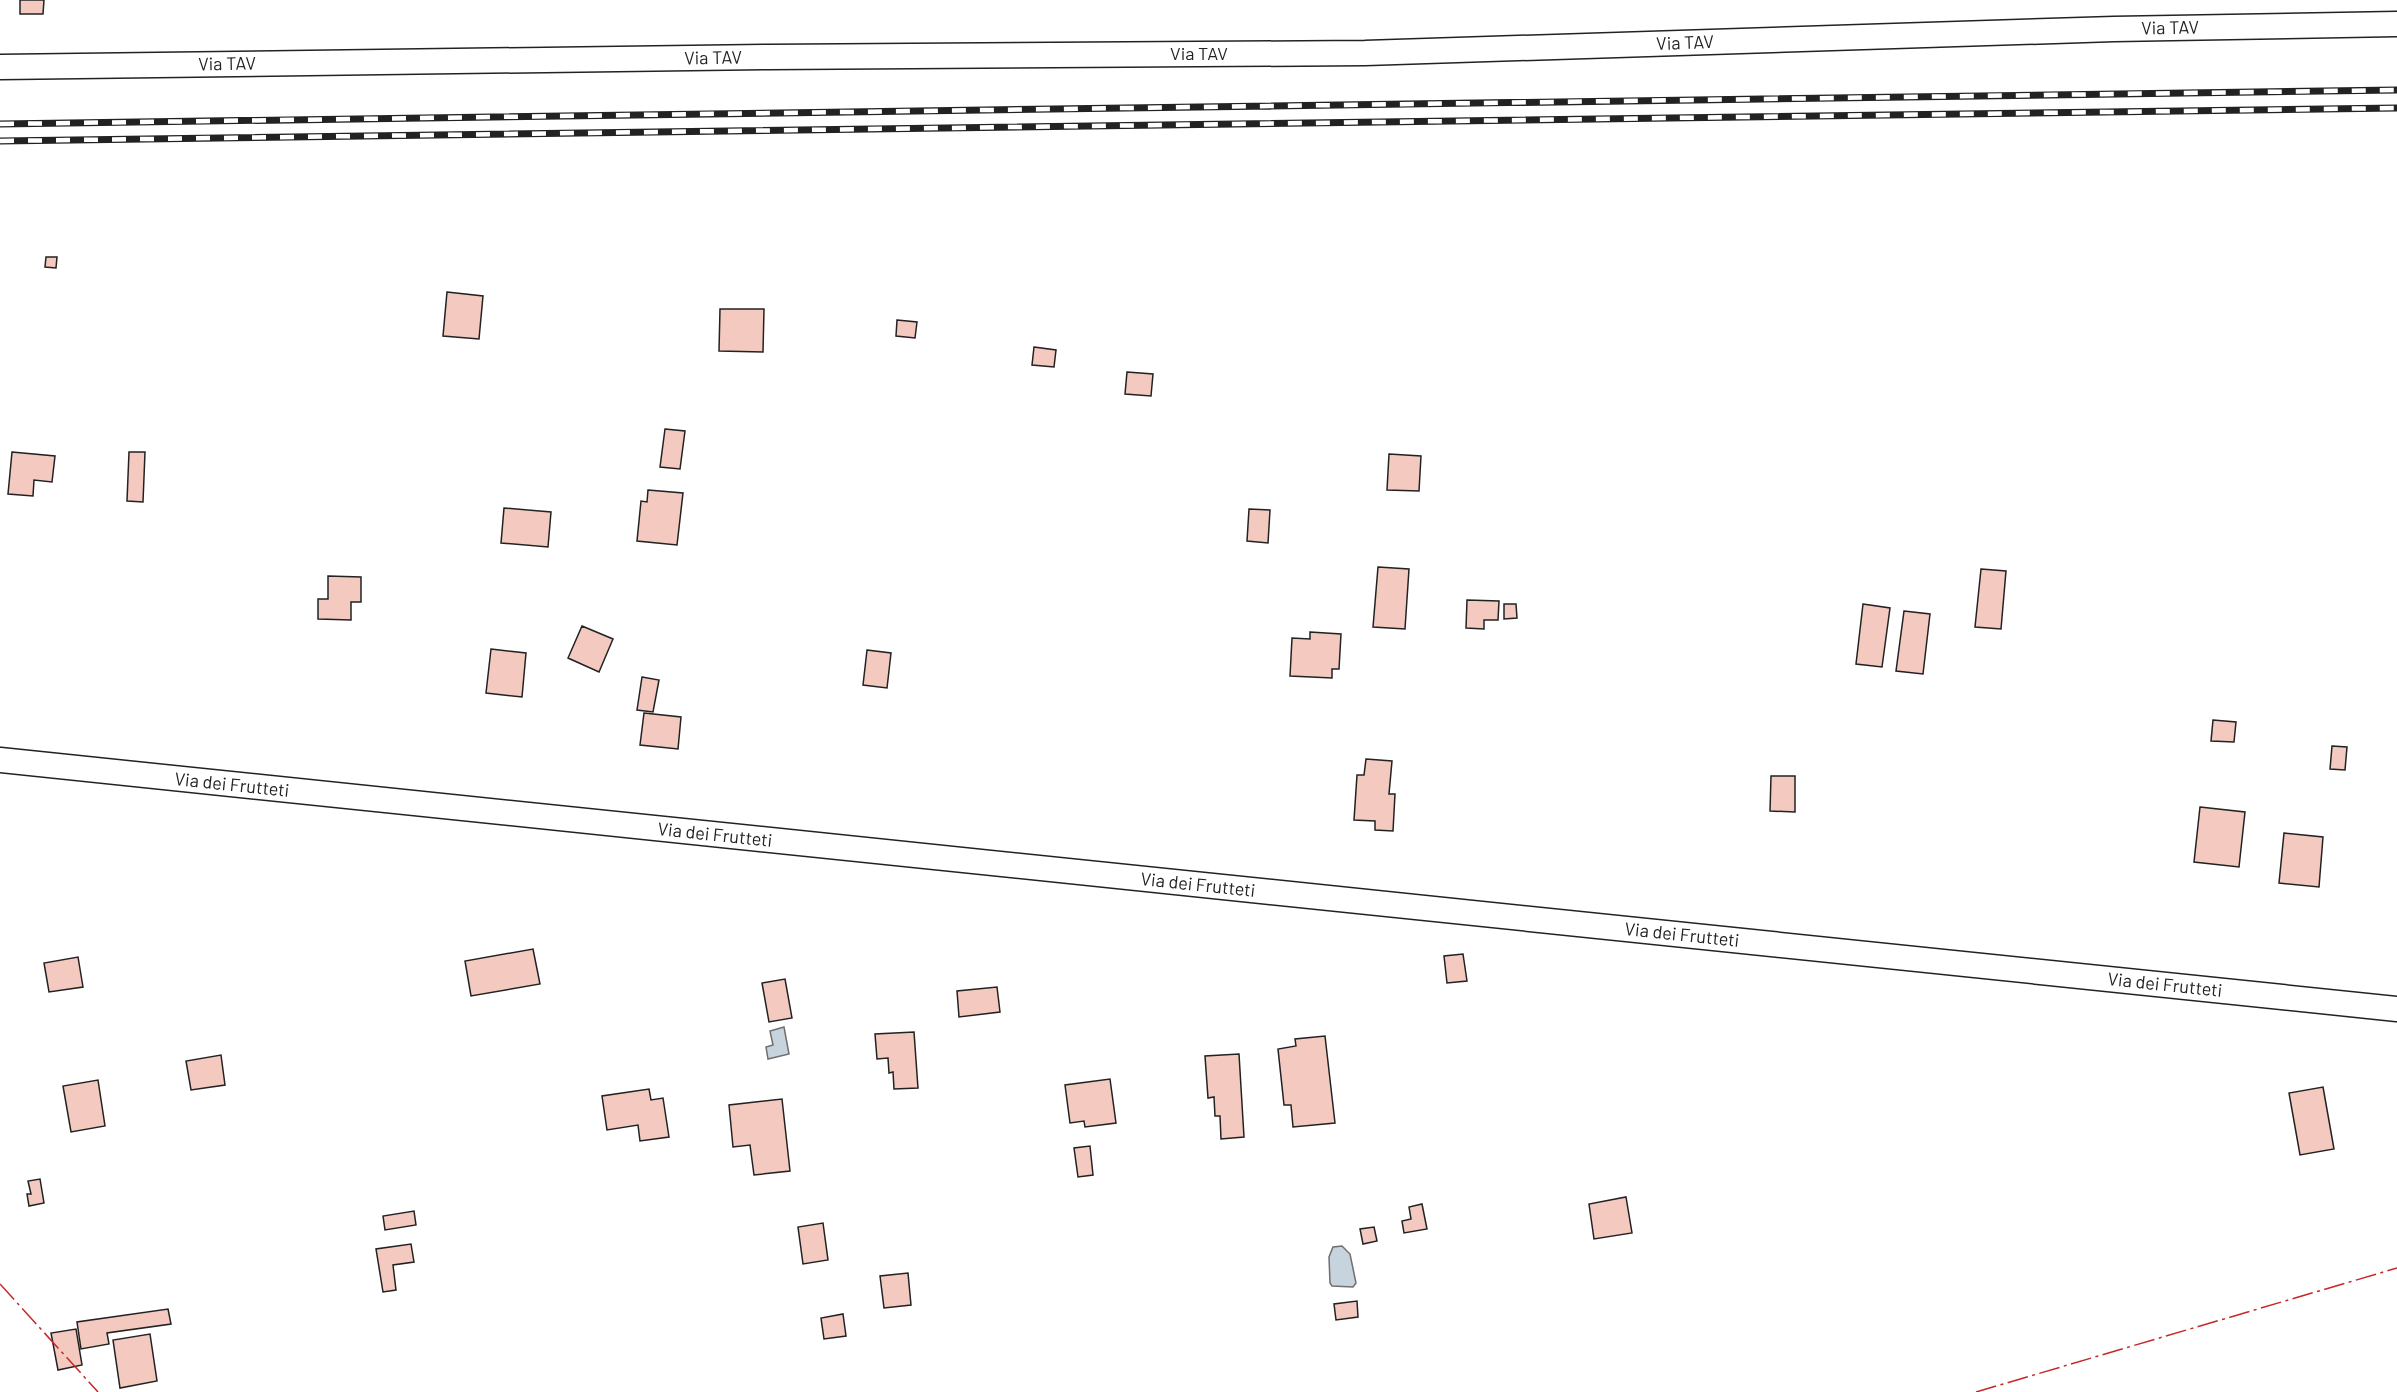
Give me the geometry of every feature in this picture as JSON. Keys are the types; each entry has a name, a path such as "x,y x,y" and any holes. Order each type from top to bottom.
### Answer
{"street":[{"name":"Via TAV","path":"0,68 781,57 1365,53 2102,29 2397,24"},
{"name":"Via dei Frutteti","path":"0,760 2397,1009"}],"shaded area":[{"path":"784,1027 789,1054 768,1059 766,1047 773,1045 770,1031"},
{"path":"1342,1246 1350,1254 1356,1283 1353,1287 1332,1286 1330,1283 1329,1257 1333,1247"}],"building":[{"path":"20,0 44,0 43,14 20,14"},
{"path":"46,257 57,257 56,268 45,267"},
{"path":"447,292 483,296 479,339 443,336"},
{"path":"720,309 764,309 763,352 719,351"},
{"path":"897,320 917,322 915,338 896,336"},
{"path":"1034,347 1056,350 1054,367 1032,365"},
{"path":"1127,372 1153,374 1151,396 1125,394"},
{"path":"665,429 685,431 680,469 660,467"},
{"path":"12,452 55,456 52,482 34,480 33,496 8,494"},
{"path":"129,452 145,452 143,502 127,501"},
{"path":"1389,454 1421,456 1419,491 1387,490"},
{"path":"648,490 683,493 677,545 637,541 641,501 647,502"},
{"path":"504,508 551,512 548,547 501,543"},
{"path":"1249,509 1270,510 1268,543 1247,541"},
{"path":"1378,567 1409,569 1405,629 1373,627"},
{"path":"1981,569 2006,571 2001,629 1975,627"},
{"path":"328,576 361,577 361,602 351,602 351,620 318,619 318,599 328,599"},
{"path":"1467,600 1499,601 1498,620 1484,620 1484,629 1466,628"},
{"path":"1504,604 1516,604 1517,618 1504,619"},
{"path":"1863,604 1890,608 1882,667 1856,664"},
{"path":"1904,611 1930,614 1923,674 1896,671"},
{"path":"582,626 613,639 599,672 568,658"},
{"path":"1310,632 1341,634 1339,669 1332,669 1332,678 1290,676 1292,638 1310,639"},
{"path":"491,649 526,653 522,697 486,693"},
{"path":"867,650 891,653 887,688 863,685"},
{"path":"642,677 659,680 653,712 637,710"},
{"path":"644,713 681,717 678,749 640,745"},
{"path":"2213,720 2236,722 2234,742 2211,741"},
{"path":"2332,746 2347,747 2345,770 2330,769"},
{"path":"1366,759 1392,761 1389,794 1395,794 1393,831 1375,830 1375,821 1354,820 1357,775 1364,775"},
{"path":"1771,776 1795,776 1795,812 1770,811"},
{"path":"2200,807 2245,812 2239,867 2194,862"},
{"path":"2284,833 2323,837 2319,887 2279,883"},
{"path":"533,949 540,984 471,996 465,961"},
{"path":"1463,954 1467,981 1447,983 1444,956"},
{"path":"78,957 83,987 49,992 44,963"},
{"path":"785,979 792,1018 769,1022 762,983"},
{"path":"997,987 1000,1012 959,1017 957,991"},
{"path":"914,1032 918,1088 894,1089 893,1072 889,1073 888,1058 877,1059 875,1034"},
{"path":"1325,1036 1335,1123 1293,1127 1291,1105 1284,1105 1278,1049 1296,1046 1295,1039"},
{"path":"1239,1054 1244,1137 1221,1139 1220,1116 1215,1116 1214,1097 1208,1098 1205,1056"},
{"path":"221,1055 225,1085 191,1090 186,1061"},
{"path":"1110,1079 1116,1123 1085,1127 1084,1121 1070,1123 1065,1085"},
{"path":"98,1080 105,1126 71,1132 63,1086"},
{"path":"2323,1087 2334,1149 2300,1155 2289,1093"},
{"path":"649,1089 651,1100 663,1098 669,1137 640,1141 638,1125 607,1130 602,1096"},
{"path":"782,1099 790,1171 754,1175 750,1145 733,1147 729,1105"},
{"path":"1090,1146 1093,1175 1078,1177 1074,1148"},
{"path":"40,1179 44,1203 29,1206 27,1194 31,1194 28,1181"},
{"path":"1626,1197 1632,1233 1594,1239 1589,1204"},
{"path":"1422,1204 1427,1229 1404,1233 1402,1221 1411,1219 1409,1207"},
{"path":"414,1211 416,1225 385,1230 383,1216"},
{"path":"823,1223 828,1260 803,1264 798,1227"},
{"path":"1374,1227 1377,1241 1363,1244 1360,1229"},
{"path":"411,1244 414,1262 393,1265 396,1290 383,1292 376,1249"},
{"path":"908,1273 911,1305 884,1308 880,1276"},
{"path":"1357,1301 1358,1317 1336,1320 1334,1304"},
{"path":"168,1309 171,1324 107,1333 109,1344 81,1349 77,1322"},
{"path":"843,1314 846,1336 824,1339 821,1318"},
{"path":"76,1329 82,1365 58,1370 51,1333"},
{"path":"150,1334 157,1381 120,1388 113,1340"}],"railway":[{"path":"0,124 2397,90"},
{"path":"0,141 2397,108"}],"power":[{"path":"1976,1392 2397,1268"},
{"path":"0,1284 98,1392"}]}
